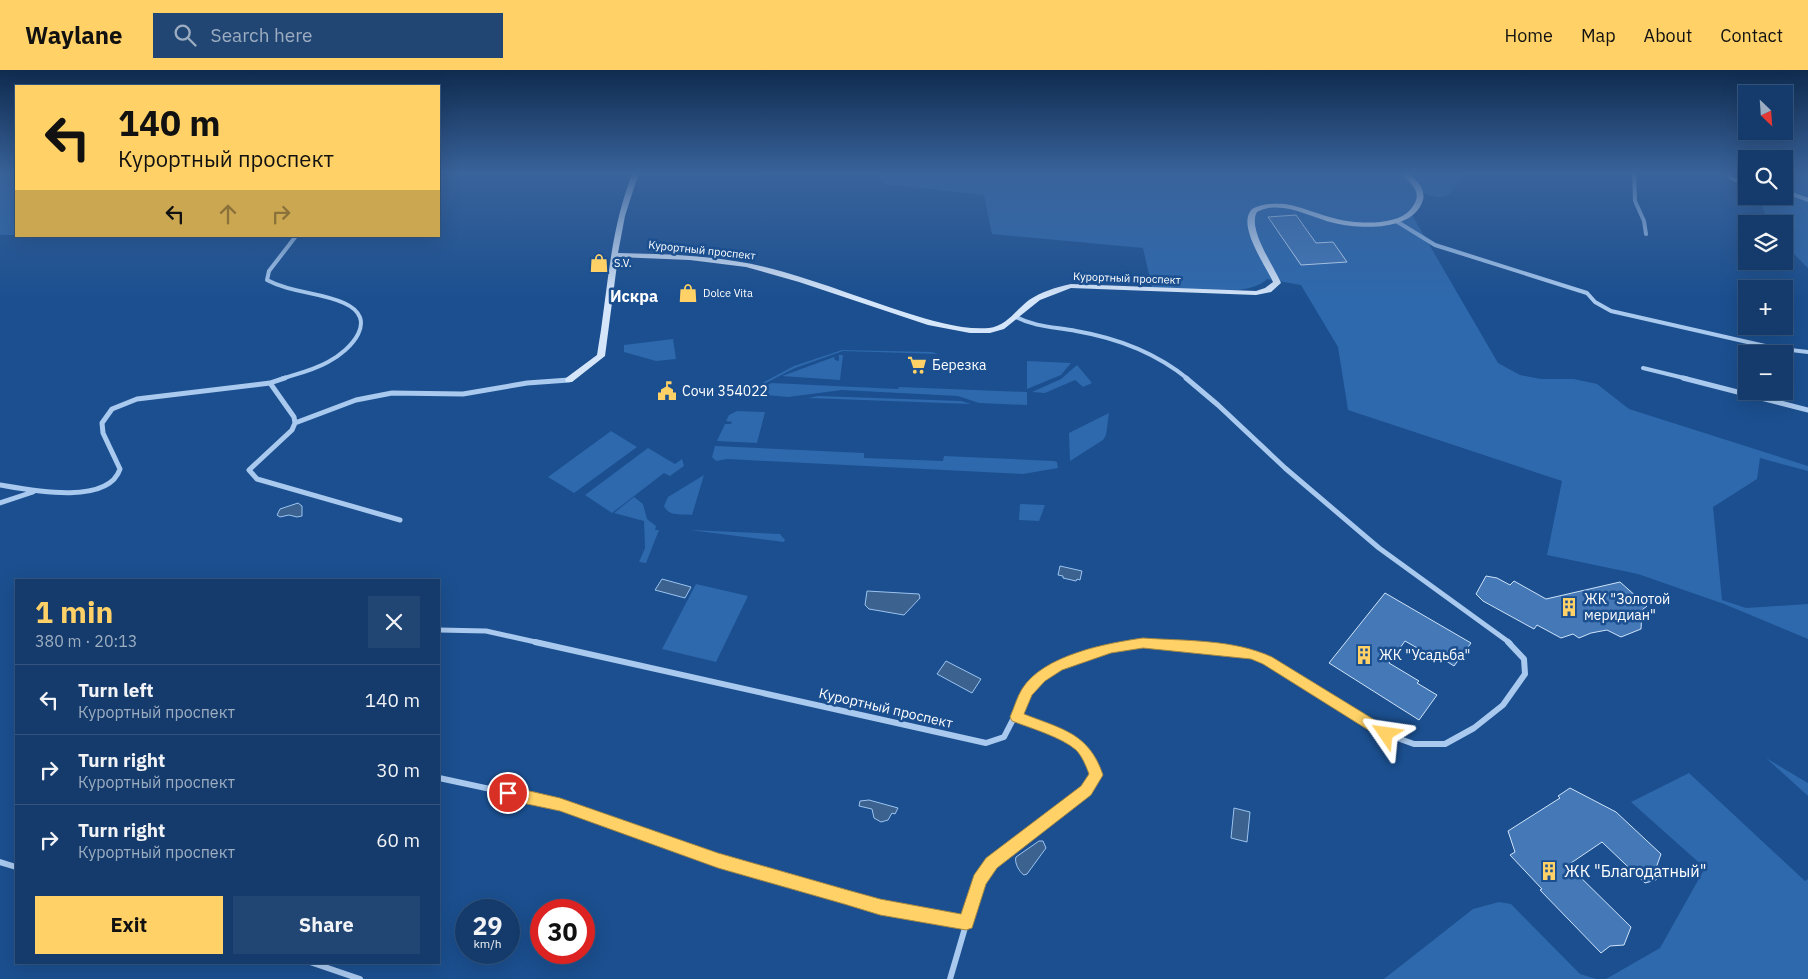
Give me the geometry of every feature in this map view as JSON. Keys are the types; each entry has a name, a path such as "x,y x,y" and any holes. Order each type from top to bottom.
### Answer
{"street":[{"path":"400,520 257,478 249,470 285,436 295,423 356,400 392,393 463,394 528,383 569,380 601,356 614,255 622,214"},
{"name":"Курортный проспект","path":"614,255 664,256 746,264 811,283 892,312 936,325 966,330 1000,328 1016,317 1028,305 1052,291 1071,286 1256,293 1268,290 1277,283 1255,240 1249,218 1251,214"},
{"name":"Курортный проспект","path":"1312,214 1337,222 1382,224 1411,214"},
{"path":"1641,214 1646,234"},
{"path":"1396,221 1435,245 1587,293 1595,302 1611,311 1630,317 1774,348 1808,352"},
{"path":"0,485 36,491 89,492 103,488 116,480 120,469 103,433 102,423 112,409 137,400 270,383 337,357 356,338 363,326 362,318 357,310 344,303 267,280 267,274 295,237"},
{"name":"Курортный проспект","path":"440,630 486,631 986,743 1004,737 1016,717 1027,692 1040,677 1057,666 1110,648 1143,643 1239,651 1253,654 1267,660 1386,734 1414,744 1445,744 1474,728 1503,705 1525,674 1524,659 1511,644 1496,631 1406,569 1382,550 1269,456 1206,396 1167,365 1140,349 1064,329 1044,328 1016,317"},
{"path":"1644,368 1808,410"},
{"path":"270,383 294,417 295,423"},
{"path":"0,503 36,491"},
{"path":"950,979 979,880 991,863 1086,790 1096,775 1092,762 1080,746 1056,732 1016,717"},
{"path":"440,778 560,804 718,861 880,907 966,922"},
{"path":"0,862 15,867"},
{"path":"316,964 360,979"}],"shaded area":[{"path":"0,214 15,214 15,235 0,235"},
{"path":"988,214 1412,214 1498,363 1520,375 1541,379 1574,379 1597,384 1629,409 1808,466 1808,471 1760,458 1757,479 1713,507 1722,600 1746,608 1808,604 1808,639 1724,604 1638,574 1547,555 1562,481 1348,410 1338,347 1301,285 1267,279 1258,285 1229,291 1195,291 1152,287 1143,248 992,234"},
{"path":"1765,214 1808,214 1808,268 1793,253 1793,215"},
{"path":"673,339 676,359 656,361 624,352 624,345"},
{"path":"842,350 932,352 938,354 843,351 795,368 762,385 760,384 794,366"},
{"path":"839,355 843,355 840,380 782,376 834,357 835,360 839,361"},
{"path":"1027,361 1071,363 1061,375 1027,389"},
{"path":"1077,365 1092,383 1083,387 1075,380 1045,393 1032,392 1061,379"},
{"path":"772,383 898,389 899,387 1027,392 1027,405 979,403 958,396 842,390 788,397 765,395 754,391"},
{"path":"819,396 961,401 971,404 808,398"},
{"path":"737,411 765,412 757,443 717,441 725,424 731,424 732,422 726,421 729,415"},
{"path":"1109,413 1106,435 1103,440 1070,461 1069,433"},
{"path":"611,431 637,447 574,493 548,477"},
{"path":"715,446 864,453 864,458 943,461 944,456 1054,461 1057,462 1058,468 1023,474 727,459 716,461 712,457"},
{"path":"648,448 675,464 682,459 684,466 670,476 664,473 612,513 585,495"},
{"path":"704,475 692,515 676,514 666,510 664,506 668,497"},
{"path":"634,497 643,504 647,519 656,526 655,530 659,530 646,563 639,562 645,548 644,521 614,513"},
{"path":"298,503 302,506 302,516 289,515 280,517 277,515 280,509"},
{"path":"1020,504 1045,505 1039,521 1019,520"},
{"path":"690,530 780,534 785,540 784,542"},
{"path":"1060,566 1082,571 1080,580 1077,579 1076,581 1058,575"},
{"path":"662,579 691,587 685,598 655,590"},
{"path":"696,584 748,596 716,662 662,649"},
{"path":"867,591 919,594 920,598 904,615 869,609 865,605"},
{"path":"946,661 981,679 972,693 937,674"},
{"path":"1766,758 1808,783 1808,796"},
{"path":"1689,773 1805,881 1808,879 1808,979 1606,979 1660,948 1705,868 1631,802"},
{"path":"869,800 898,808 895,814 892,813 888,820 881,822 874,818 872,809 859,806 860,801"},
{"path":"1234,808 1250,812 1247,842 1231,838"},
{"path":"1039,841 1043,841 1046,848 1027,874 1024,875 1017,867 1016,857"},
{"path":"1499,902 1511,904 1580,974 1596,979 1384,979 1473,909"}],"building":[{"path":"1296,215 1316,243 1333,242 1347,262 1301,265 1268,217"},
{"name":"ЖК \"Золотой меридиан\"","path":"1486,576 1497,578 1510,585 1514,581 1546,599 1620,582 1647,606 1642,610 1641,629 1621,637 1607,630 1591,633 1579,638 1573,634 1561,638 1537,625 1534,629 1483,601 1476,594"},
{"name":"ЖК \"Усадьба\"","path":"1385,593 1471,643 1454,666 1435,654 1433,657 1405,641 1389,663 1419,681 1417,683 1437,695 1419,720 1329,663"},
{"name":"ЖК \"Благодатный\"","path":"1570,788 1616,812 1661,854 1656,868 1660,872 1656,880 1645,883 1602,842 1568,865 1631,927 1624,945 1610,946 1601,953 1540,890 1542,889 1510,855 1515,852 1508,831 1560,798 1558,796"}],"place":[{"name":"S.V.","path":"599,263"},
{"name":"Dolce Vita","path":"688,293"},
{"name":"Березка","path":"917,365"},
{"name":"Сочи 354022","path":"667,391"},
{"name":"ЖК \"Золотой меридиан\"","path":"1569,607"},
{"name":"ЖК \"Усадьба\"","path":"1364,655"},
{"name":"ЖК \"Благодатный\"","path":"1549,871"}],"district":[{"name":"Искра","path":"634,296"}],"route":[{"path":"508,793 560,804 718,861 844,897 880,907 966,922 979,880 991,863 1086,790 1096,775 1092,762 1080,746 1056,732 1016,717 1027,692 1040,677 1057,666 1110,648 1143,643 1239,651 1267,660 1386,734"}]}
